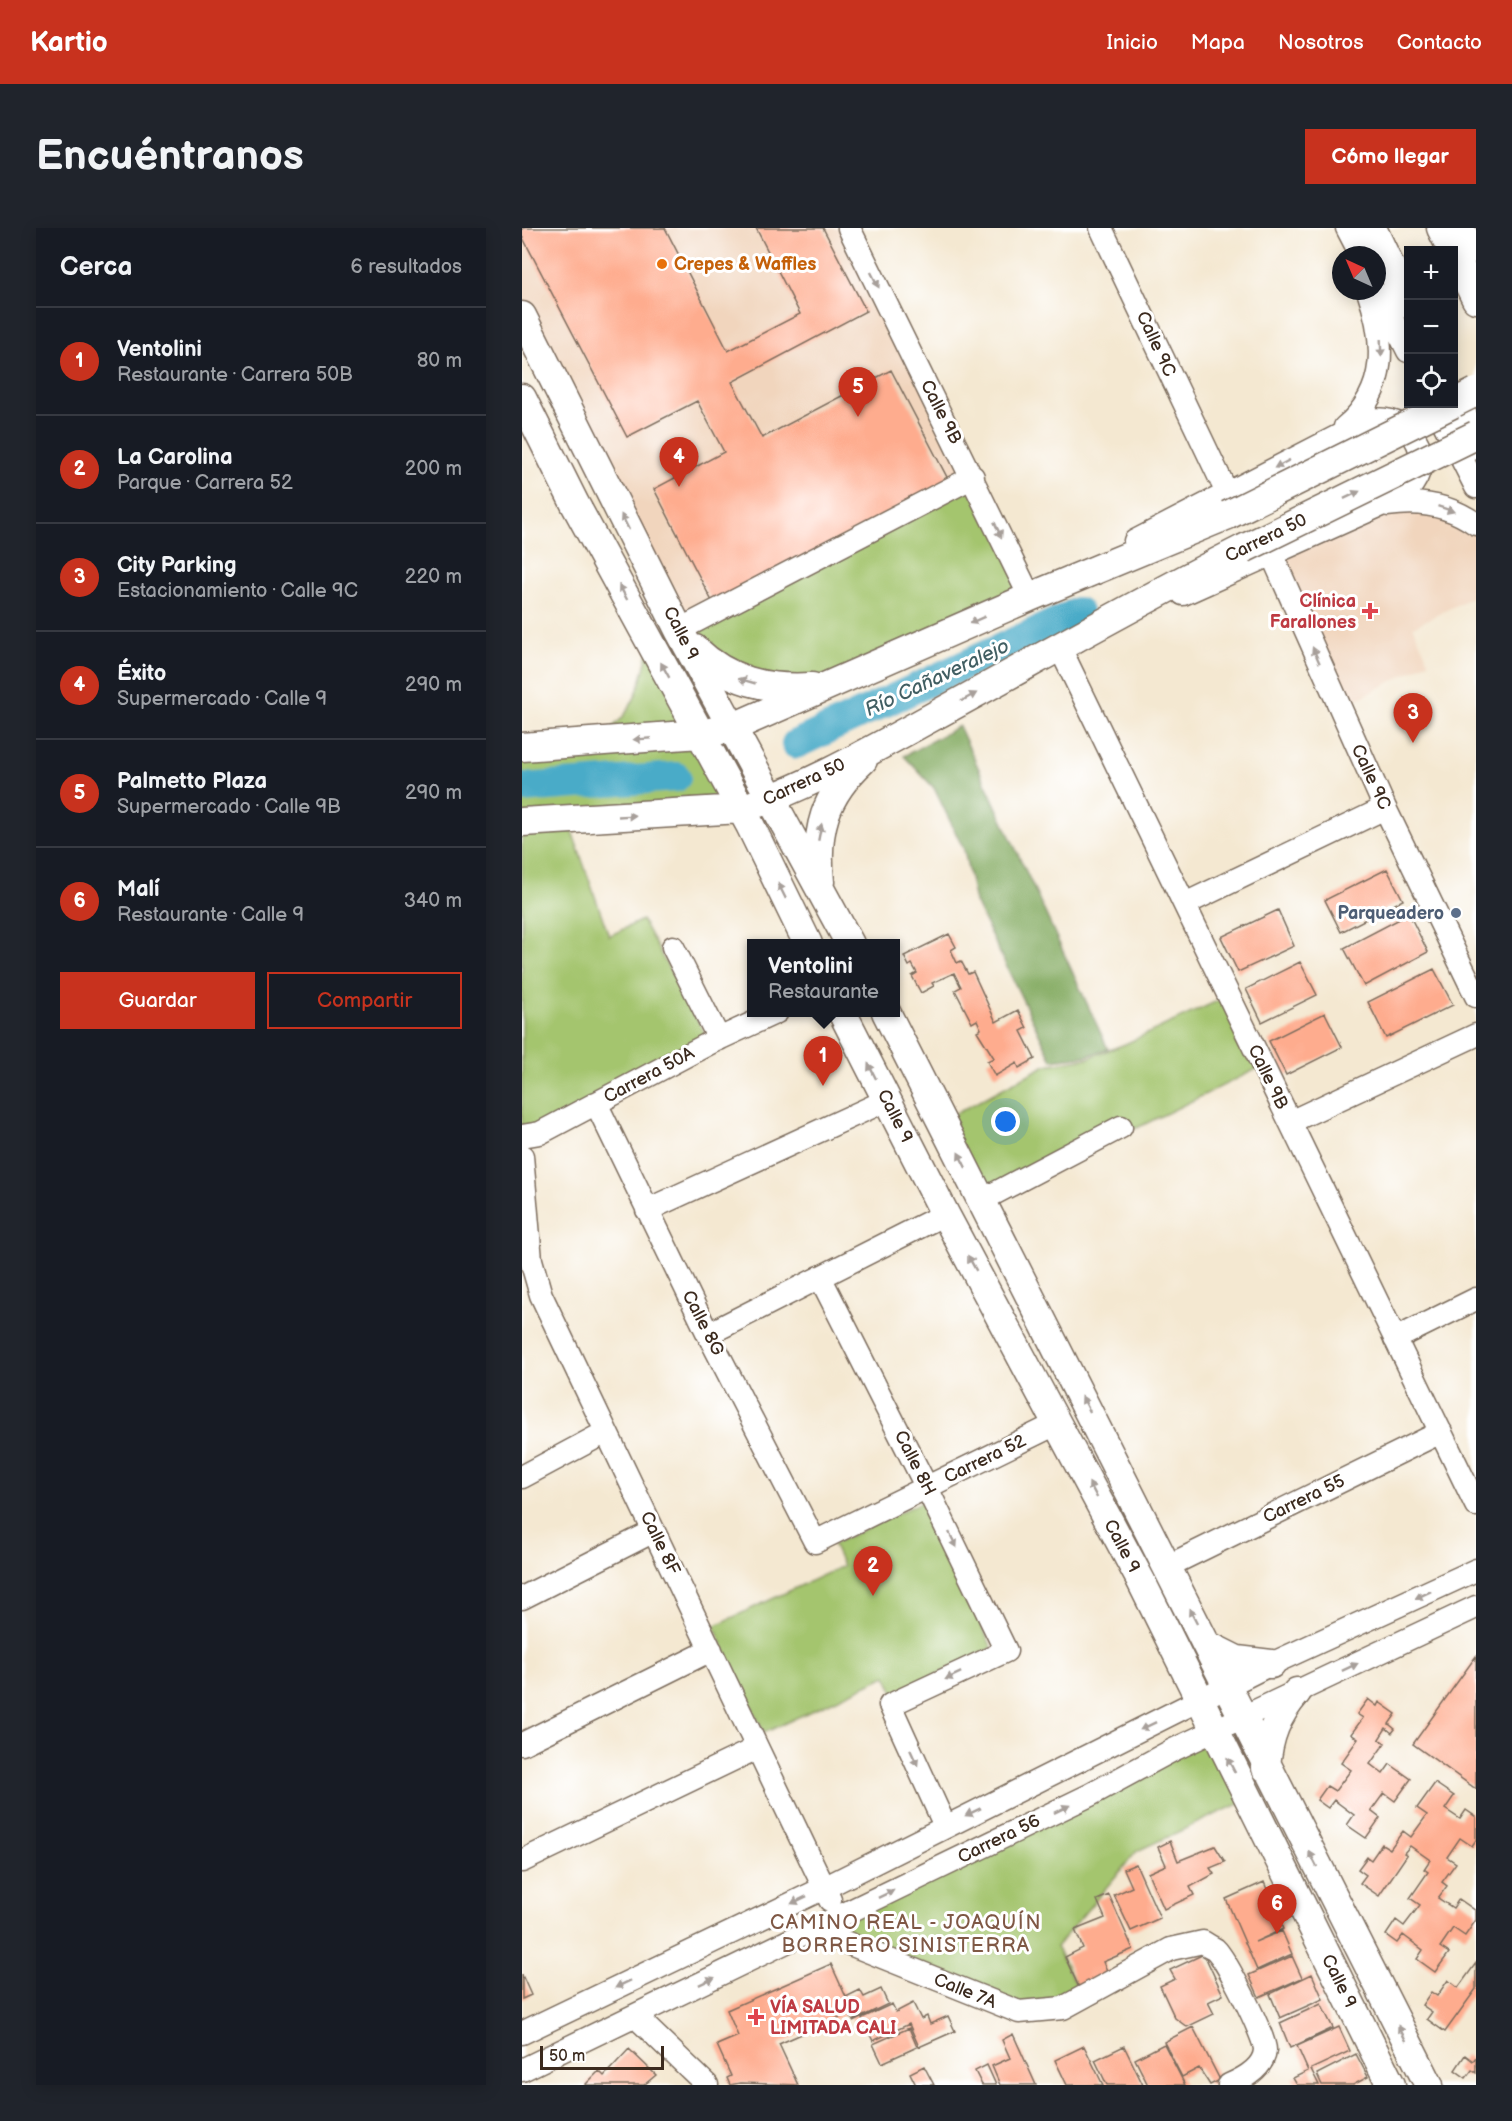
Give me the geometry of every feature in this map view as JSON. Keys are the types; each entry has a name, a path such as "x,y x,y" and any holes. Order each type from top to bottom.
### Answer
{"main road":[{"path":"1372,228 1406,300"},
{"path":"1441,228 1450,246"},
{"path":"1458,262 1476,299"},
{"name":"Calle 9","path":"522,316 679,630 847,939"},
{"name":"Carrera 50","path":"1458,401 1476,392"},
{"name":"Calle 9","path":"522,398 532,439 575,504 603,554 737,802 806,939"},
{"path":"1458,406 1476,444"},
{"name":"Carrera 50","path":"522,747 703,740 734,734 826,686 1030,597 1227,504 1442,408"},
{"name":"Carrera 50","path":"522,822 737,802 767,793 880,745 1164,589 1476,435"},
{"path":"603,554 650,572"},
{"path":"679,630 710,664 729,676 775,688 826,686"},
{"path":"820,890 817,850 824,814 844,779 880,745"},
{"name":"Calle 9","path":"845,1017 923,1172 1058,1423 1200,1700 1391,2085"},
{"name":"Calle 9","path":"889,1017 1168,1566 1266,1768 1428,2085"},
{"path":"923,1172 942,1121"},
{"path":"986,1289 1039,1312"},
{"path":"1207,1645 1236,1660 1271,1664"},
{"path":"1266,1768 1273,1726 1283,1708 1297,1692"}],"street":[{"name":"Calle 9B","path":"849,228 1030,597"},
{"name":"Calle 9C","path":"1101,228 1227,504"},
{"path":"1347,228 1353,246"},
{"path":"1347,228 1356,246"},
{"path":"1463,228 1476,252"},
{"path":"1334,436 1365,405 1380,367 1380,331 1371,300"},
{"path":"1383,300 1404,343"},
{"path":"1436,408 1476,487"},
{"path":"1334,436 1369,420 1389,420 1406,428 1418,444 1421,464 1415,482 1401,496 1372,510"},
{"name":"Carrera 50","path":"1227,504 1334,436"},
{"path":"679,630 973,477"},
{"path":"1372,510 1399,504 1426,504 1452,510 1476,524"},
{"name":"Carrera 50","path":"1060,648 1372,510"},
{"name":"Calle 9C","path":"1272,555 1385,808 1476,996"},
{"name":"Calle 9B","path":"1060,648 1476,1505"},
{"path":"1185,904 1385,808"},
{"path":"673,947 719,1039"},
{"name":"Carrera 50A","path":"522,1136 540,1133 719,1039 766,1017"},
{"path":"1290,1122 1476,1035"},
{"path":"647,1210 887,1100"},
{"name":"Calle 8G","path":"596,1103 708,1334 815,1542"},
{"path":"982,1200 1120,1127"},
{"name":"Calle 8F","path":"522,1156 531,1260 541,1295 839,1918"},
{"path":"708,1334 945,1214"},
{"name":"Calle 8H","path":"820,1277 927,1488 1006,1651 890,1705 945,1826"},
{"path":"1395,1339 1476,1299"},
{"name":"Carrera 52","path":"815,1542 1058,1423"},
{"path":"522,1477 606,1432"},
{"name":"Carrera 55","path":"1168,1566 1440,1432"},
{"path":"522,1598 654,1531"},
{"name":"Carrera 56","path":"522,2033 824,1888 1271,1664 1476,1570"},
{"name":"Carrera 56","path":"522,2070 1090,1795 1214,1730 1476,1607"},
{"path":"522,1743 711,1650"},
{"path":"522,1861 757,1748"},
{"name":"Calle 7A","path":"815,1930 1019,2012 1063,2008 1171,1949 1203,1942 1216,1950 1245,2000 1265,2050 1261,2062 1244,2078 1229,2085"},
{"path":"635,2016 707,2085"}],"shaded area":[{"path":"522,228 849,228 973,477 679,630 522,316"},
{"name":"Clínica Farallones","path":"1385,506 1476,524 1476,595 1413,627 1429,662 1339,709 1272,555"}],"green space":[{"path":"973,477 1030,597 798,688 694,648 697,621"},
{"path":"650,643 741,809 568,820 609,936 642,920 710,1043 522,1136 522,747 580,741 596,737 609,730 620,721 635,697"},
{"path":"959,726 1108,1049 1086,1056 1052,1060 975,902 964,850 934,788 904,756"},
{"path":"1228,996 1263,1066 1137,1128 1120,1127 982,1200 942,1121 1046,1065 1088,1058 1125,1044"},
{"path":"924,1501 992,1648 895,1694 886,1676 764,1733 714,1626 843,1566 833,1544"},
{"path":"1214,1730 1249,1799 1137,1851 1056,1947 1084,1998 1019,2012 829,1936 852,1911"}],"building":[{"path":"522,228 665,228 728,351 800,314 756,228 823,228 866,311 732,382 762,438 891,370 949,481 714,605 654,489 724,452 697,401 627,437 522,236"},
{"path":"1387,869 1403,900 1341,932 1325,900"},
{"path":"1278,910 1294,946 1238,972 1221,937"},
{"path":"1409,914 1428,952 1364,986 1344,948"},
{"path":"949,934 956,947 951,950 957,963 961,961 968,974 973,972 996,1022 1018,1010 1027,1028 1021,1031 1035,1059 1019,1068 1017,1063 995,1076 987,1061 994,1058 977,1031 981,1029 977,1020 972,1023 955,990 961,987 954,973 932,983 934,986 921,993 912,976 917,973 912,964 909,966 904,956"},
{"path":"1300,962 1317,995 1262,1022 1246,989"},
{"path":"1434,969 1453,1005 1386,1038 1368,1002"},
{"path":"1325,1013 1342,1047 1286,1075 1269,1041"},
{"path":"1476,1656 1476,1789 1413,1744"},
{"path":"1368,1699 1377,1706 1379,1702 1396,1714 1389,1724 1395,1729 1392,1733 1386,1728 1379,1739 1385,1743 1370,1764 1383,1774 1390,1764 1411,1779 1395,1801 1384,1793 1371,1811 1380,1818 1366,1838 1347,1825 1354,1815 1334,1800 1328,1808 1317,1800 1327,1786 1335,1791 1351,1770 1341,1763 1358,1739 1351,1734 1363,1718 1357,1714"},
{"path":"1435,1783 1454,1796 1445,1809 1460,1819 1466,1810 1476,1817 1476,1840 1472,1846 1460,1838 1447,1857 1456,1863 1442,1882 1447,1886 1438,1898 1453,1908 1459,1899 1476,1911 1476,1920 1465,1936 1453,1928 1440,1947 1449,1953 1435,1972 1417,1959 1423,1950 1403,1935 1397,1943 1386,1935 1396,1920 1404,1926 1420,1905 1410,1898 1428,1872 1424,1869 1430,1860 1410,1846 1404,1853 1407,1855 1379,1896 1360,1883 1366,1875 1358,1869 1367,1857 1371,1860 1382,1844 1390,1849 1403,1831 1411,1837 1427,1815 1417,1808"},
{"path":"1170,1841 1178,1861 1215,1846 1225,1862 1210,1868 1214,1874 1190,1887 1194,1895 1164,1909 1148,1873 1166,1865 1158,1847"},
{"path":"1136,1864 1160,1918 1131,1931 1114,1895 1132,1887 1124,1869"},
{"path":"1264,1882 1283,1929 1255,1942 1282,1931 1292,1954 1257,1970 1226,1899"},
{"path":"1109,1895 1133,1949 1103,1962 1110,1979 1081,1992 1065,1957 1083,1948 1075,1930 1105,1918 1097,1900"},
{"path":"1204,1954 1223,1995 1208,2002 1214,2014 1187,2027 1175,2018 1160,1986 1175,1979 1170,1970"},
{"path":"1292,1956 1302,1978 1259,1997 1249,1975"},
{"path":"1476,1963 1476,1989 1445,2032 1427,2019 1432,2012 1422,2005 1431,1992 1437,1996 1448,1980 1458,1988"},
{"path":"831,1964 846,1997 860,1990 864,1997 881,1989 888,2004 853,2021 849,2013 779,2044 798,2085 740,2083 730,2085 727,2078 731,2076 717,2045 738,2036 727,2010"},
{"path":"1312,1974 1323,1999 1280,2018 1270,1994"},
{"path":"522,1975 531,1995 522,1999"},
{"path":"913,2003 921,2019 927,2016 930,2024 948,2016 955,2031 919,2047 909,2024 873,2041 862,2018 892,2004 896,2012"},
{"path":"1321,2004 1333,2028 1290,2048 1280,2023"},
{"path":"1193,2027 1220,2080 1210,2085 1199,2068 1182,2077 1164,2042"},
{"path":"1339,2027 1350,2051 1311,2069 1319,2085 1297,2085 1293,2078 1308,2071 1297,2046"},
{"path":"909,2028 917,2047 882,2063 873,2044"},
{"path":"1013,2034 1036,2085 1000,2085 992,2066 1010,2058 1002,2040"},
{"path":"1164,2044 1185,2085 1148,2085 1135,2059"},
{"path":"1084,2046 1103,2085 1067,2085 1055,2060"},
{"path":"1124,2046 1143,2085 1107,2085 1095,2060"},
{"path":"629,2049 656,2075 644,2085 585,2085 599,2071 604,2076"},
{"path":"1356,2054 1368,2077 1353,2085 1322,2085 1317,2074"},
{"path":"1465,2055 1473,2061 1476,2057 1476,2073 1472,2070 1466,2078 1455,2070"},
{"path":"987,2065 996,2085 982,2085 975,2071"},
{"path":"924,2066 934,2085 916,2085 910,2073"}],"waterway":[{"name":"Río Cañaveralejo","path":"796,744 1078,612"},
{"name":"Río Cañaveralejo","path":"522,788 676,777"}],"place":[{"name":"Crepes & Waffles","path":"662,264"},
{"name":"Palmetto Plaza","path":"858,417"},
{"name":"Éxito","path":"679,487"},
{"name":"Clínica Farallones","path":"1370,611"},
{"name":"City Parking","path":"1413,743"},
{"name":"Parqueadero","path":"1456,913"},
{"name":"Ventolini","path":"823,1086"},
{"name":"La Carolina","path":"873,1596"},
{"name":"Malí","path":"1277,1934"},
{"name":"VÍA SALUD LIMITADA CALI","path":"756,2017"}],"district":[{"name":"CAMINO REAL - JOAQUÍN BORRERO SINISTERRA","path":"906,1934"}]}
